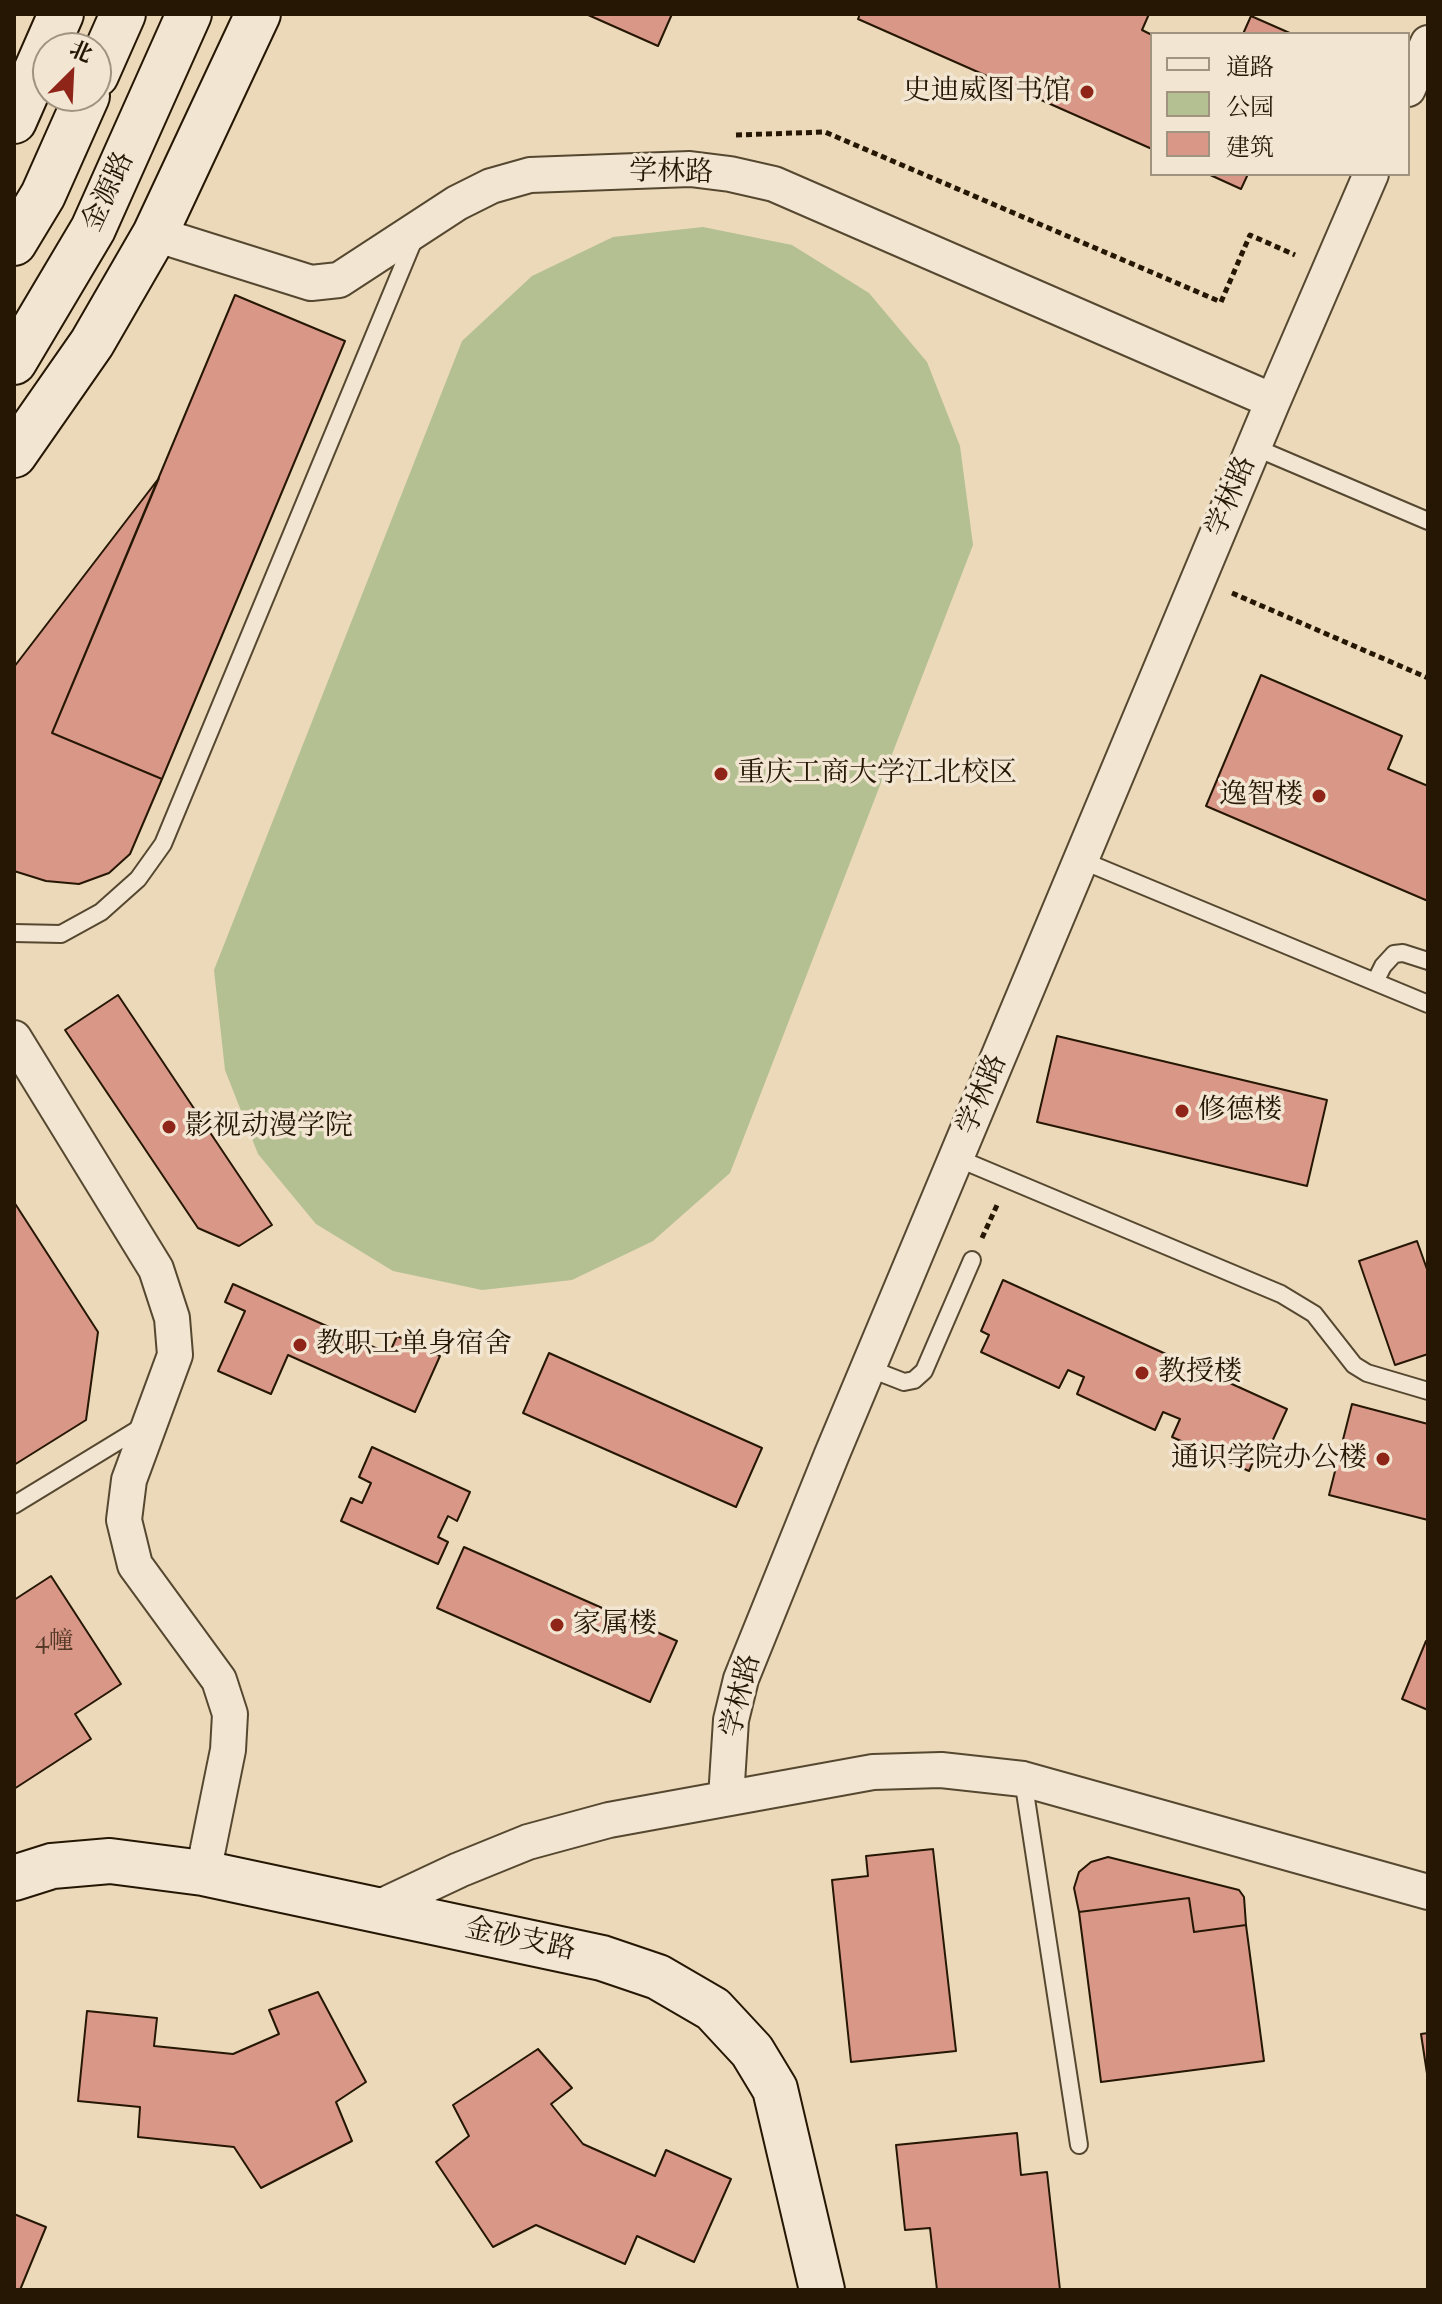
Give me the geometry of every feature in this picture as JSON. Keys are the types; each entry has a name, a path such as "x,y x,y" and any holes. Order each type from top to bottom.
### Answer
{"street":[{"path":"14,121 61,14"},
{"path":"112,39 123,14"},
{"name":"金源路","path":"14,362 93,229 189,14"},
{"path":"14,455 92,343 155,234 258,14"},
{"path":"1410,84 1428,43"},
{"path":"14,243 43,195 80,112"},
{"name":"学林路","path":"155,234 311,283 339,280 468,197 491,186 530,175 690,169 730,174 774,184 1273,401"},
{"name":"学林路","path":"726,1798 731,1720 741,1679 1198,578 1370,176"},
{"path":"14,1038 156,1269 172,1318 175,1355 129,1480 124,1520 135,1565 219,1680 230,1714 228,1750 203,1873"},
{"path":"378,1908 528,1842 609,1820 873,1772 941,1770 1023,1779 1428,1892"},
{"name":"金砂支路","path":"14,1878 52,1866 110,1861 203,1873 602,1958 658,1977 713,2009 752,2051 775,2089 822,2290"}],"lane":[{"path":"14,933 61,934 101,912 138,879 163,844 419,227"},
{"path":"1254,447 1428,521"},
{"path":"1081,860 1428,1004"},
{"path":"1375,982 1394,954 1403,953 1428,961"},
{"path":"957,1158 1281,1294 1314,1314 1354,1365 1367,1373 1428,1391"},
{"path":"868,1368 904,1382 914,1380 924,1371 972,1260"},
{"path":"14,1505 150,1422"},
{"path":"1023,1779 1079,2145"}],"path":[{"path":"825,132 1221,302 1250,235 1329,269"},
{"path":"1198,578 1428,678"},
{"path":"972,1260 1008,1180"}],"green space":[{"path":"703,227 792,245 869,293 927,362 960,446 973,545 730,1173 653,1241 572,1280 482,1290 393,1271 316,1224 258,1154 225,1070 214,970 462,341 532,276 613,237"}],"building":[{"path":"586,14 672,14 658,46"},
{"name":"史迪威图书馆","path":"860,14 1149,14 1142,30 1150,34 1150,148 858,19"},
{"path":"1251,16 1287,32 1244,32"},
{"path":"1212,176 1247,176 1241,189"},
{"path":"235,295 345,341 162,779 52,733"},
{"path":"159,478 52,733 162,779 130,854 109,873 79,884 46,881 14,871 14,667"},
{"name":"逸智楼","path":"1261,675 1402,736 1388,769 1428,786 1428,901 1206,806"},
{"name":"影视动漫学院","path":"118,995 272,1225 239,1246 198,1228 65,1030"},
{"name":"修德楼","path":"1057,1036 1327,1100 1307,1186 1037,1122"},
{"path":"14,1202 98,1332 86,1420 14,1465"},
{"path":"1417,1241 1428,1272 1428,1354 1395,1365 1359,1261"},
{"name":"教授楼","path":"1003,1280 1287,1409 1265,1457 1257,1453 1249,1471 1172,1437 1180,1419 1163,1412 1155,1430 1077,1394 1084,1377 1068,1370 1059,1388 981,1352 989,1335 981,1331"},
{"name":"教职工单身宿舍","path":"233,1284 389,1354 397,1336 440,1356 415,1412 288,1355 271,1394 218,1371 245,1311 225,1302"},
{"path":"549,1353 762,1448 736,1507 523,1413"},
{"name":"通识学院办公楼","path":"1352,1404 1428,1424 1428,1520 1329,1495"},
{"path":"372,1447 470,1492 457,1521 448,1516 438,1537 448,1542 438,1564 341,1521 351,1498 362,1503 371,1483 359,1477"},
{"name":"家属楼","path":"464,1547 677,1641 650,1702 437,1608"},
{"path":"51,1576 121,1684 75,1714 91,1739 14,1789 14,1600"},
{"path":"1428,1642 1428,1710 1402,1699"},
{"path":"933,1849 956,2051 851,2062 832,1880 868,1876 866,1856"},
{"path":"1108,1857 1239,1890 1244,1897 1246,1925 1194,1932 1189,1898 1079,1912 1074,1888 1079,1872 1091,1862"},
{"path":"1189,1898 1194,1932 1246,1925 1264,2061 1101,2082 1079,1912"},
{"path":"318,1992 366,2082 336,2102 352,2141 261,2188 234,2147 138,2137 140,2107 78,2101 87,2011 157,2018 154,2046 233,2054 279,2034 269,2010"},
{"path":"1428,2033 1428,2080 1421,2034"},
{"path":"538,2049 572,2088 551,2104 583,2144 655,2176 666,2150 731,2179 694,2262 637,2236 625,2264 536,2225 493,2247 436,2162 469,2136 453,2105"},
{"path":"1017,2133 1021,2175 1047,2172 1060,2290 937,2290 930,2228 905,2230 896,2145"},
{"path":"14,2214 46,2227 20,2290 14,2290"}],"place":[{"name":"史迪威图书馆","path":"1087,92"},
{"name":"重庆工商大学江北校区","path":"721,774"},
{"name":"逸智楼","path":"1319,796"},
{"name":"修德楼","path":"1182,1111"},
{"name":"影视动漫学院","path":"169,1127"},
{"name":"教职工单身宿舍","path":"300,1345"},
{"name":"教授楼","path":"1142,1373"},
{"name":"通识学院办公楼","path":"1383,1459"},
{"name":"家属楼","path":"557,1625"}]}
